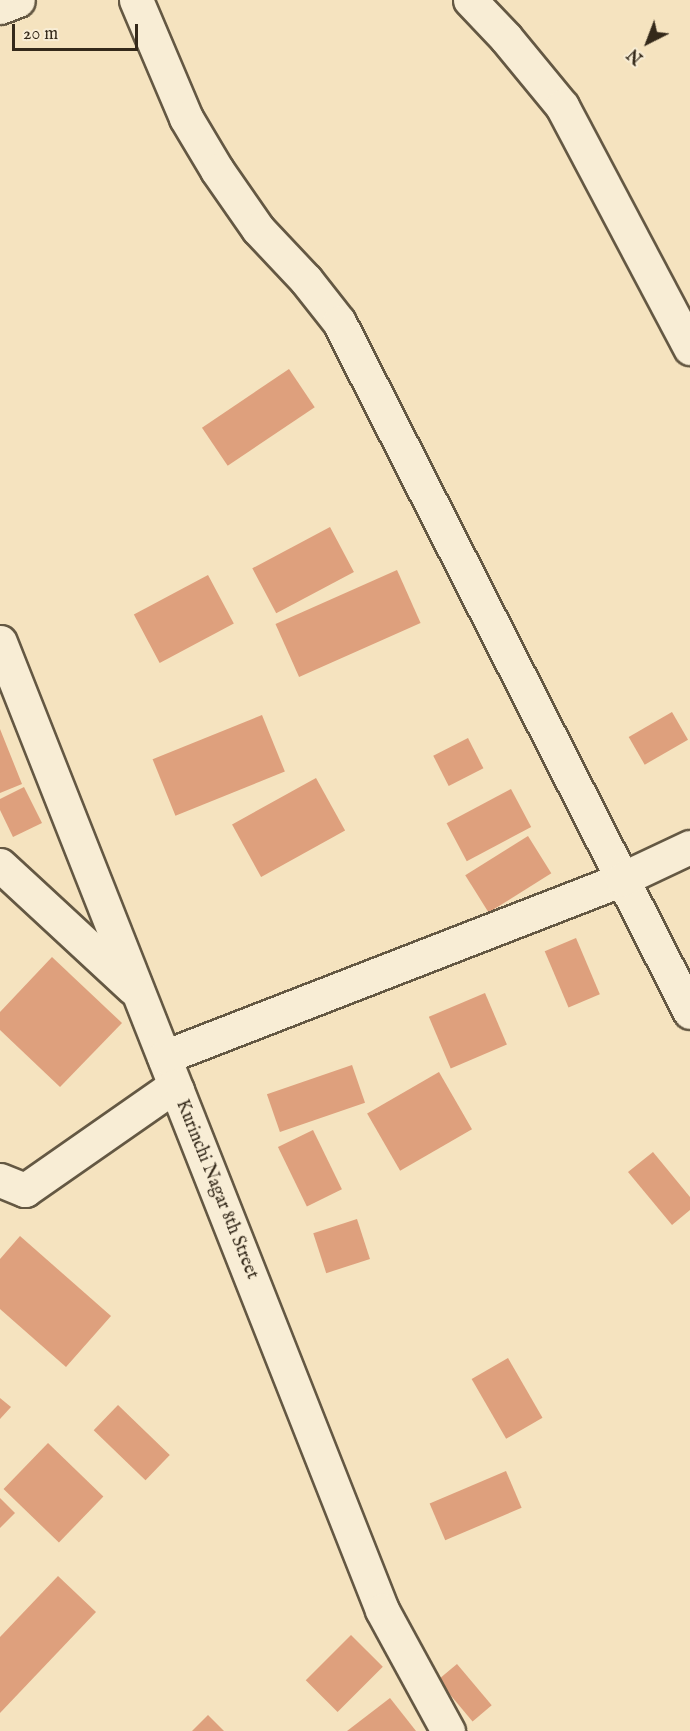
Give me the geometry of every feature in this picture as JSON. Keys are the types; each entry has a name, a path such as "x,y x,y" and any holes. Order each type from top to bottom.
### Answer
{"street":[{"path":"0,7 18,0"},
{"path":"136,0 186,118 216,170 258,229 306,280 339,322 690,1012"},
{"path":"470,0 506,38 562,106 690,348"},
{"name":"Kurinchi Nagar 8th Street","path":"0,642 382,1610 448,1731"},
{"path":"164,1058 622,879 690,847"},
{"path":"0,865 138,993"},
{"path":"0,1180 26,1190 174,1086 177,1090"}],"building":[{"path":"289,369 315,407 228,466 202,428"},
{"path":"330,527 354,572 276,613 252,568"},
{"path":"397,570 421,623 299,677 275,624"},
{"path":"208,575 234,624 160,663 134,614"},
{"path":"672,712 688,740 645,765 629,737"},
{"path":"262,715 285,772 175,816 153,759"},
{"path":"0,729 22,784 0,793"},
{"path":"468,738 483,768 449,786 433,756"},
{"path":"316,778 345,830 261,877 232,825"},
{"path":"24,787 42,823 13,837 0,810 0,799"},
{"path":"511,789 531,827 467,861 447,823"},
{"path":"528,836 551,873 489,913 465,875"},
{"path":"576,938 600,994 569,1007 545,951"},
{"path":"52,957 122,1023 60,1087 0,1030 0,1012"},
{"path":"485,993 507,1045 451,1068 429,1017"},
{"path":"352,1065 365,1103 280,1132 267,1094"},
{"path":"439,1072 472,1129 400,1171 367,1114"},
{"path":"313,1130 342,1189 307,1206 278,1147"},
{"path":"653,1152 690,1197 690,1210 672,1225 628,1172"},
{"path":"357,1219 370,1259 326,1273 313,1233"},
{"path":"20,1236 111,1316 66,1367 0,1309 0,1259"},
{"path":"508,1358 542,1418 506,1439 472,1379"},
{"path":"0,1398 11,1407 0,1419"},
{"path":"118,1405 170,1455 145,1480 94,1430"},
{"path":"48,1443 103,1496 59,1543 4,1489"},
{"path":"506,1471 522,1508 445,1540 430,1503"},
{"path":"0,1498 15,1513 0,1528"},
{"path":"58,1576 96,1612 0,1713 0,1637"},
{"path":"351,1635 383,1667 338,1712 306,1680"},
{"path":"457,1664 492,1705 473,1721 438,1680"},
{"path":"390,1698 416,1731 347,1731"},
{"path":"208,1715 224,1731 192,1731"}]}
